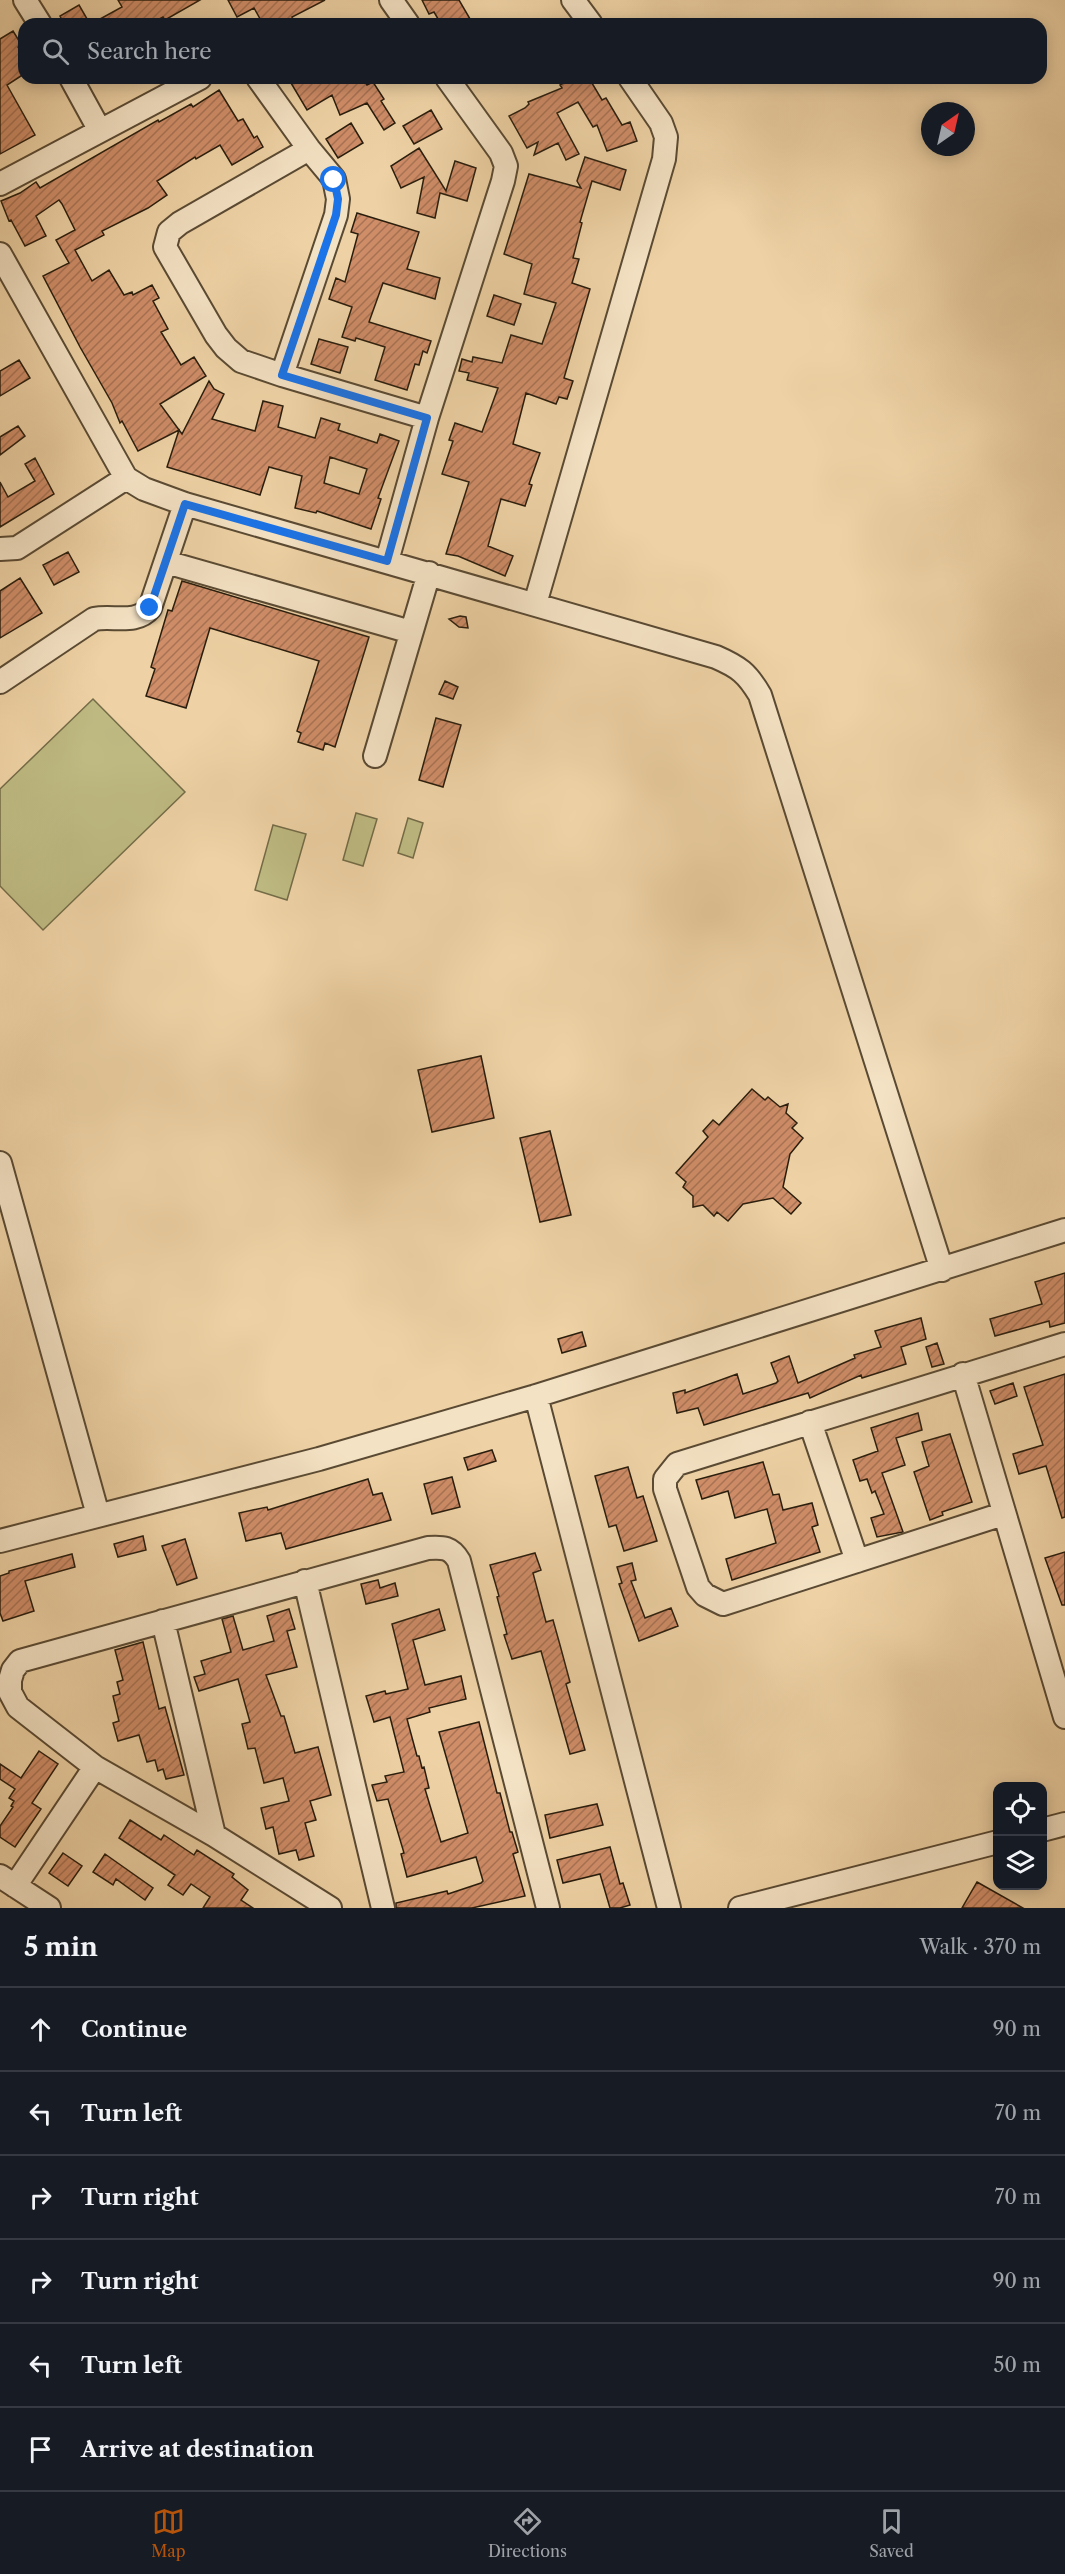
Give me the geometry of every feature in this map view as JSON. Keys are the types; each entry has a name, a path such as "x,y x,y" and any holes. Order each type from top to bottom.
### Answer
{"street":[{"path":"26,0 36,18"},
{"path":"391,0 404,18"},
{"path":"573,0 586,18"},
{"path":"74,84 99,129"},
{"path":"0,184 99,129 188,84"},
{"path":"262,84 334,180 338,199 336,215 282,375"},
{"path":"387,561 427,418 506,166 501,153 451,84"},
{"path":"535,604 664,159 666,136 661,123 634,84"},
{"path":"309,149 180,223 169,232 165,246 226,348 241,361 427,418"},
{"path":"0,254 126,478 144,489 185,504 716,657 736,666 749,676 760,695 942,1270"},
{"path":"0,549 17,548 126,478"},
{"path":"0,682 94,619 107,616 131,619 146,613 150,608 185,504"},
{"path":"166,562 411,632"},
{"path":"375,756 429,573"},
{"path":"0,1163 98,1515"},
{"path":"0,1541 320,1459 536,1396 1065,1230"},
{"path":"1003,1514 723,1604 705,1595 698,1587 665,1489 665,1479 677,1464 1065,1344"},
{"path":"963,1374 1065,1717"},
{"path":"536,1396 669,1908"},
{"path":"810,1422 857,1561"},
{"path":"330,1908 214,1835 94,1767 18,1707 10,1692 13,1670 20,1660 428,1548 447,1548 454,1552 459,1561 548,1908"},
{"path":"305,1581 383,1908"},
{"path":"163,1621 214,1835"},
{"path":"49,1908 7,1881 94,1767"},
{"path":"1047,1829 1065,1824"},
{"path":"740,1908 993,1843"}],"shaded area":[{"path":"93,699 185,792 43,930 0,886 0,789"},
{"path":"356,813 377,819 363,866 343,860"},
{"path":"408,818 423,823 413,858 398,853"},
{"path":"273,825 306,834 287,900 255,890"}],"building":[{"path":"118,0 200,0 168,18 102,18 122,7"},
{"path":"228,0 325,0 293,18 260,18 254,8 237,17"},
{"path":"422,0 459,0 470,18 438,18 434,12 429,14"},
{"path":"79,5 87,18 61,18 60,16"},
{"path":"13,31 18,39 18,78 7,85 35,135 0,154 0,39"},
{"path":"292,84 374,84 384,99 381,101 395,123 384,130 367,103 340,115 332,95 307,110"},
{"path":"593,84 602,100 606,98 622,125 630,122 637,141 607,151 597,125 593,127 578,102 557,113 579,154 566,160 558,143 534,155 538,142 527,148 509,116 525,108 528,102 562,88 560,85"},
{"path":"219,90 238,121 243,119 254,138 257,136 263,147 232,165 220,145 196,159 195,157 157,181 167,195 148,208 102,231 104,235 75,250 92,281 109,270 124,295 132,292 133,295 152,285 159,298 153,301 168,329 161,332 181,365 194,357 206,376 160,404 182,434 209,381 214,389 224,394 212,419 255,431 263,401 283,406 278,427 315,438 321,418 340,424 338,430 377,443 380,434 399,441 378,498 381,499 371,529 317,511 316,513 295,508 302,476 269,467 260,495 167,467 179,430 138,451 122,421 120,423 112,403 43,276 69,263 56,240 75,230 62,204 59,200 36,216 46,236 25,246 11,220 9,221 1,201 20,193 36,182 40,188 158,120 159,122 191,104 193,107","holes":["330,457 367,469 359,494 324,483"]},
{"path":"431,110 442,129 414,144 403,126"},
{"path":"351,123 363,143 338,158 326,139"},
{"path":"419,148 446,191 455,161 476,168 467,201 440,193 435,218 417,213 424,177 401,188 391,166"},
{"path":"585,157 626,170 620,190 592,181 580,222 582,223 573,258 579,259 572,283 590,289 564,378 573,381 567,399 559,397 556,404 526,393 513,444 540,453 529,484 532,485 525,506 501,499 488,546 513,556 505,576 458,556 446,554 469,482 442,474 453,441 449,440 455,423 482,432 498,388 467,380 469,373 459,371 462,359 472,362 473,357 502,363 511,335 542,344 556,303 524,294 532,264 504,254 529,174 581,188 577,181"},
{"path":"357,213 419,232 407,269 440,278 435,299 383,283 369,322 431,341 427,353 423,351 419,365 415,364 407,390 375,380 385,347 356,338 355,341 342,337 352,307 329,299 336,278 345,282 358,234 351,232"},
{"path":"494,295 521,304 514,325 487,316"},
{"path":"319,339 348,347 340,373 311,364"},
{"path":"19,360 30,378 0,396 0,371"},
{"path":"18,426 25,436 0,455 0,437"},
{"path":"35,458 54,494 0,527 0,482 8,497 35,481 25,464"},
{"path":"68,552 79,572 54,585 43,565"},
{"path":"20,578 42,613 0,638 0,591"},
{"path":"182,581 369,637 335,747 325,743 323,750 298,742 301,733 297,731 319,661 210,628 186,708 146,696 155,669 151,667 168,610 172,611"},
{"path":"466,617 468,628 459,627 449,619"},
{"path":"445,681 458,687 453,699 439,694"},
{"path":"436,718 461,725 443,787 419,780"},
{"path":"481,1056 494,1118 432,1132 418,1070"},
{"path":"752,1089 765,1100 768,1097 780,1107 788,1104 786,1113 797,1123 792,1128 803,1138 790,1154 783,1187 801,1203 791,1214 773,1198 743,1204 728,1221 717,1212 714,1216 703,1205 693,1207 693,1196 683,1187 686,1182 676,1173 708,1137 703,1131 713,1120 719,1125"},
{"path":"550,1131 571,1215 540,1222 520,1138"},
{"path":"1065,1273 1065,1323 1050,1327 1049,1321 995,1336 990,1319 1042,1304 1035,1282"},
{"path":"921,1318 926,1339 901,1347 906,1364 862,1378 861,1375 810,1398 808,1393 704,1425 698,1408 677,1413 673,1393 685,1390 685,1393 737,1374 743,1394 776,1383 778,1381 771,1363 789,1356 798,1383 855,1358 854,1355 881,1347 875,1331"},
{"path":"582,1332 586,1346 562,1353 558,1339"},
{"path":"937,1343 944,1364 932,1367 926,1347"},
{"path":"1065,1374 1065,1517 1062,1518 1046,1466 1019,1474 1013,1454 1043,1445 1024,1387"},
{"path":"1013,1383 1017,1396 995,1404 990,1391"},
{"path":"918,1413 922,1430 896,1438 905,1465 882,1473 903,1532 877,1537 871,1518 884,1514 875,1491 872,1493 867,1479 860,1481 853,1460 878,1451 871,1428"},
{"path":"950,1434 972,1502 942,1512 943,1515 930,1520 914,1472 929,1466 922,1442"},
{"path":"492,1450 496,1461 468,1470 464,1458"},
{"path":"763,1462 773,1495 779,1494 783,1510 812,1503 818,1525 812,1527 820,1552 732,1580 726,1559 776,1543 767,1509 735,1518 728,1491 702,1499 696,1480"},
{"path":"628,1467 637,1498 643,1496 657,1541 624,1551 616,1525 609,1527 595,1476"},
{"path":"452,1477 460,1507 432,1514 424,1484"},
{"path":"368,1479 373,1495 382,1493 391,1520 286,1549 281,1533 246,1541 239,1513 267,1507 268,1510"},
{"path":"143,1536 146,1550 118,1557 114,1544"},
{"path":"185,1539 197,1578 177,1585 162,1546"},
{"path":"1065,1552 1065,1605 1062,1605 1045,1558"},
{"path":"535,1553 541,1570 533,1573 546,1622 553,1620 570,1682 566,1684 585,1750 570,1754 541,1651 512,1659 504,1635 507,1634 490,1565"},
{"path":"72,1554 75,1567 25,1581 34,1611 3,1621 0,1613 0,1576 9,1571"},
{"path":"632,1563 636,1580 631,1581 645,1618 671,1608 678,1626 639,1641 619,1584 622,1583 617,1567"},
{"path":"378,1580 380,1588 395,1583 398,1596 366,1604 361,1584"},
{"path":"289,1609 295,1629 287,1631 297,1667 266,1675 281,1716 284,1716 295,1753 318,1747 331,1795 310,1801 316,1820 305,1823 314,1856 299,1860 296,1850 279,1854 273,1827 266,1829 261,1808 289,1801 283,1778 264,1783 255,1748 248,1749 242,1724 250,1722 238,1679 199,1691 194,1677 205,1674 201,1661 231,1652 222,1619 233,1616 243,1650 274,1641 267,1616"},
{"path":"439,1609 445,1630 413,1640 425,1685 461,1676 466,1699 429,1708 430,1712 407,1719 417,1756 419,1756 422,1768 424,1767 429,1788 425,1789 441,1842 468,1833 439,1732 479,1722 497,1793 500,1793 510,1832 512,1832 518,1852 513,1854 525,1896 472,1908 396,1908 396,1903 447,1891 448,1894 483,1881 476,1857 407,1877 401,1854 404,1853 388,1799 377,1801 372,1785 387,1782 385,1776 404,1772 390,1717 374,1722 366,1696 385,1691 386,1694 408,1689 392,1624"},
{"path":"143,1642 159,1709 165,1707 184,1775 166,1779 163,1769 158,1771 155,1760 147,1762 139,1735 118,1741 113,1723 119,1721 113,1696 120,1694 117,1682 123,1680 115,1650"},
{"path":"39,1751 58,1764 32,1803 41,1809 15,1847 0,1837 0,1826 13,1807 11,1806 14,1801 9,1798 15,1789 0,1779 0,1764 21,1778"},
{"path":"597,1804 603,1825 550,1838 545,1815"},
{"path":"130,1820 161,1840 164,1835 194,1855 197,1850 234,1874 232,1877 248,1890 241,1900 253,1908 203,1908 210,1897 191,1884 183,1895 168,1885 175,1875 119,1838"},
{"path":"610,1847 620,1884 623,1883 630,1905 620,1908 610,1908 600,1874 563,1883 557,1860"},
{"path":"63,1853 82,1866 68,1886 49,1873"},
{"path":"105,1854 153,1888 145,1900 116,1879 113,1885 93,1872"},
{"path":"977,1882 1023,1908 962,1908"}],"route":[{"path":"150,608 185,504 387,561 427,418 282,375 336,215 338,199 334,180"}]}
